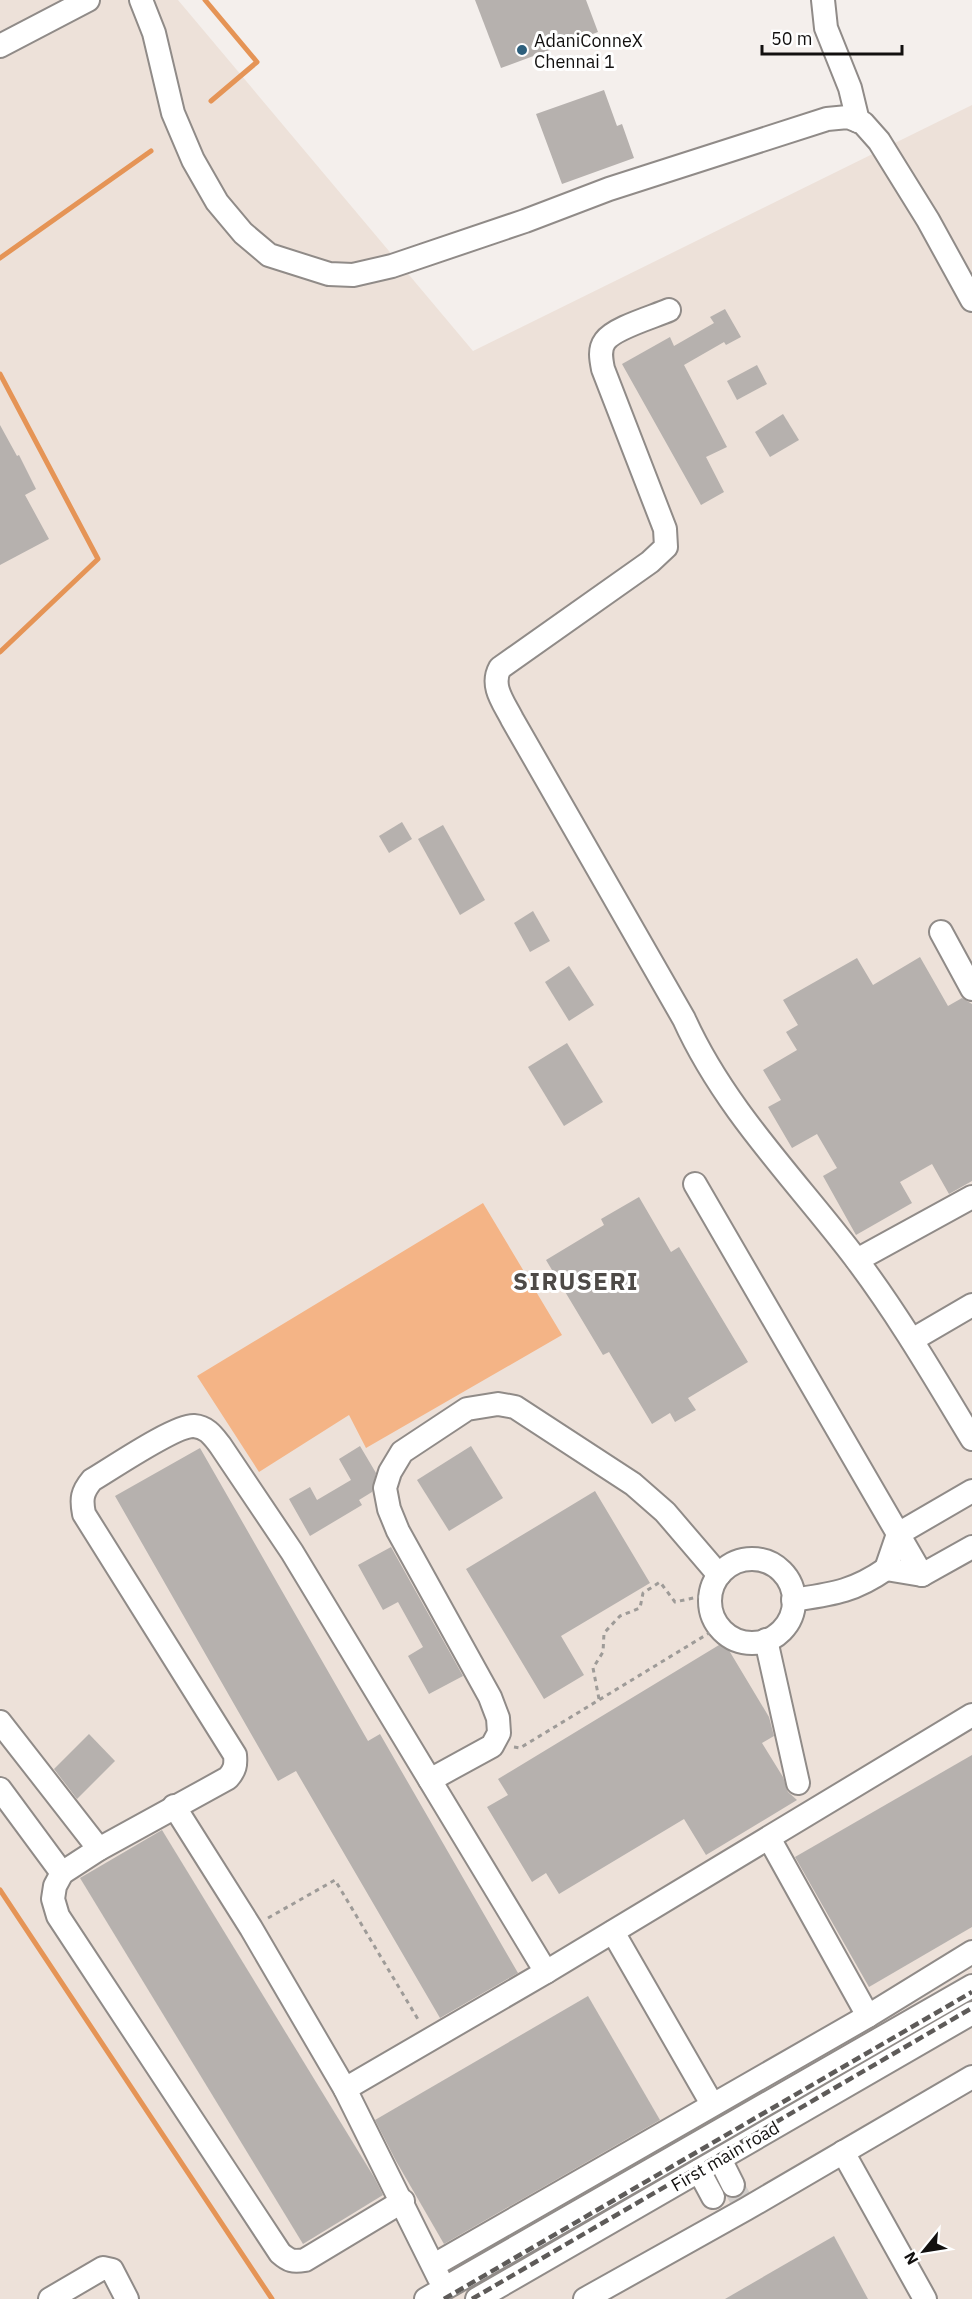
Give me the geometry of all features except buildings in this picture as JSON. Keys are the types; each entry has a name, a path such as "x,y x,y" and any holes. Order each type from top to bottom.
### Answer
{"street":[{"path":"0,46 88,0"},
{"path":"141,0 154,33 174,113 193,160 217,202 243,233 269,255 329,274 353,275 392,266 525,221 609,189 826,119 848,117 863,123 879,141 928,220 972,300"},
{"path":"823,0 826,28 850,88 858,121"},
{"path":"669,310 611,334 603,342 600,353 603,369 665,529 666,547 650,562 500,668 495,684 512,718 684,1019 699,1053 742,1116 857,1260 912,1340 972,1439"},
{"path":"941,932 972,989"},
{"path":"695,1184 922,1575"},
{"path":"857,1260 972,1197"},
{"path":"912,1340 972,1305"},
{"path":"430,1780 492,1746 499,1733 498,1718 490,1697 398,1531 389,1509 386,1488 390,1472 402,1452 467,1409 498,1404 515,1407 633,1484 665,1512 715,1584"},
{"path":"403,2201 304,2260 295,2262 288,2260 280,2253 58,1916 53,1899 55,1886 62,1873 174,1806 228,1778 234,1771 235,1755 84,1514 81,1500 84,1490 92,1480 176,1431 194,1426 208,1431 220,1445 285,1542 546,1972"},
{"path":"793,1600 849,1590 866,1583 886,1569 898,1534 972,1491"},
{"path":"886,1569 922,1575 972,1547"},
{"path":"754,1559 768,1562 780,1569 788,1580 794,1607 790,1620 781,1631 756,1643 742,1642 729,1636 719,1627 712,1615 715,1584 729,1566 741,1560 754,1559"},
{"path":"766,1640 798,1783"},
{"path":"345,2089 546,1972 972,1715"},
{"path":"0,1722 99,1849"},
{"path":"0,1789 62,1873"},
{"path":"174,1806 250,1928 345,2089 434,2265 435,2294 972,1986"},
{"path":"769,1838 868,2016"},
{"path":"613,1932 712,2104"},
{"path":"434,2265 868,2016 972,1952"},
{"name":"First main road","path":"477,2299 972,2013"},
{"path":"585,2299 740,2197 843,2152 972,2077"},
{"path":"843,2152 925,2299"},
{"path":"720,2159 740,2197"},
{"path":"699,2171 720,2209"},
{"path":"50,2299 103,2268 112,2270 127,2299"}],"path":[{"path":"599,1700 593,1668 603,1652 604,1632 620,1616 640,1608 643,1593 660,1582 675,1602 715,1584"},
{"path":"492,1746 520,1748 719,1627"},
{"path":"250,1928 335,1880 430,2040"}],"shaded area":[{"path":"0,0 178,0 473,351 972,105 972,2299 0,2299"},
{"path":"483,1203 562,1335 366,1448 349,1415 259,1472 197,1376"}],"waterway":[{"path":"205,0 257,62 211,101"},
{"path":"0,258 151,151"},
{"path":"0,374 98,559 0,652"},
{"path":"0,1890 272,2299"}],"tunnel":[{"path":"733,2185 740,2198"}],"railway":[{"path":"444,2299 972,1992"},
{"path":"472,2299 972,2008"}],"place":[{"name":"AdaniConneX Chennai 1","path":"522,50"}],"district":[{"name":"SIRUSERI","path":"576,1281"}]}
